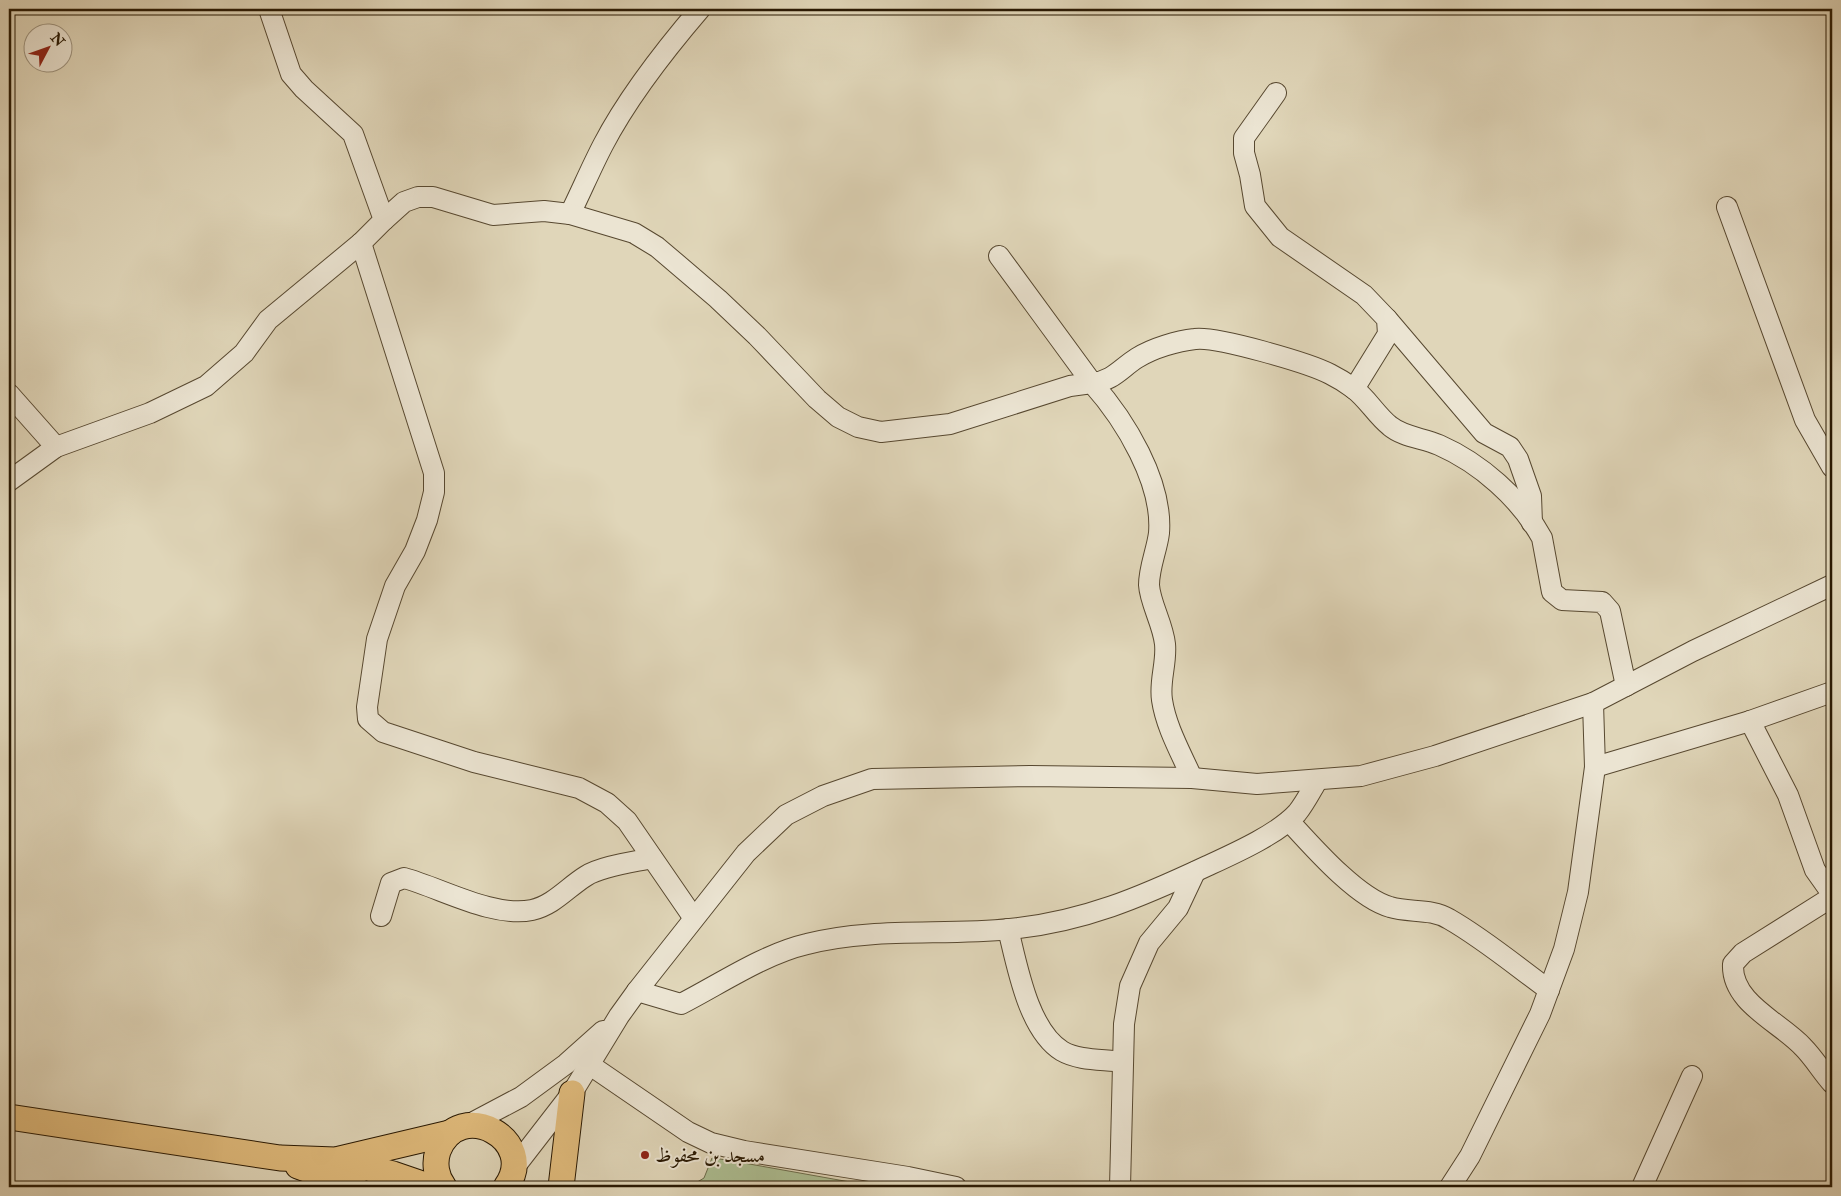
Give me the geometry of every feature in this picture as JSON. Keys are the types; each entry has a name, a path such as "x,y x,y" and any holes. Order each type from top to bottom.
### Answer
{"main road":[{"path":"561,1187 572,1092"},
{"path":"9,1117 280,1158 335,1160 394,1174 431,1187"},
{"path":"335,1160 459,1129 482,1126 501,1136 512,1154 510,1181"},
{"path":"444,1187 436,1170 437,1156 441,1144 459,1129"},
{"path":"280,1158 356,1187"}],"street":[{"path":"269,9 291,74 304,89 345,124 353,134 384,220"},
{"path":"570,214 603,145 619,118 654,67 700,9"},
{"path":"1276,93 1244,138 1244,154 1250,175 1255,206 1280,237 1364,295 1387,319 1484,433 1510,446 1518,459 1531,496 1532,523"},
{"path":"9,481 56,447 150,413 206,386 244,353 268,320 289,300 361,243 404,202 418,197 433,197 492,215 544,211 570,214 634,233 657,247 751,330 817,399 838,417 858,427 881,432 942,425 1070,386 1104,382 1113,378 1137,358 1156,349 1195,339 1218,340 1290,360 1329,374 1354,389 1390,426 1402,433 1442,446 1495,481 1513,498 1542,538 1552,592 1556,597 1562,600 1602,602 1610,611 1626,686"},
{"path":"1727,207 1805,420 1832,467"},
{"path":"361,243 434,473 434,492 427,520 416,550 395,586 376,639 367,707 368,719 382,732 474,762 579,788 607,803 627,821 693,917"},
{"path":"999,256 1092,383 1124,422 1138,449 1151,484 1158,511 1159,533 1149,583 1150,593 1162,624 1165,645 1162,700 1166,717 1192,778"},
{"path":"1354,389 1388,334 1387,319"},
{"path":"9,394 56,447"},
{"path":"510,1181 590,1066 619,1016 693,917 746,853 786,815 823,796 872,779 1020,776 1192,778 1257,784 1317,781 1361,776 1436,756 1593,703 1832,585"},
{"path":"1596,767 1750,721 1832,692"},
{"path":"1450,1187 1482,1131 1540,1014 1564,949 1578,892 1596,767 1593,703"},
{"path":"1750,721 1788,795 1815,870 1832,895 1743,953 1733,964 1732,975 1751,1005 1804,1047 1832,1083"},
{"path":"637,991 681,1004 775,955 806,944 882,933 1008,929 1072,919 1107,909 1195,872 1241,850 1289,821 1298,811 1317,781"},
{"path":"1289,821 1315,849 1366,895 1390,907 1426,911 1448,918 1549,990"},
{"path":"381,916 390,883 404,878 472,902 507,911 532,910 562,896 587,875 652,858"},
{"path":"1120,1187 1124,1024 1130,986 1149,943 1178,908 1195,872"},
{"path":"1008,929 1029,1007 1046,1033 1061,1050 1075,1056 1123,1062"},
{"path":"459,1129 521,1097 566,1064 619,1016"},
{"path":"590,1066 688,1132 712,1143 744,1151 908,1177 956,1187"},
{"path":"1642,1187 1692,1076"}],"green space":[{"path":"712,1158 878,1187 689,1187 704,1178"}],"place":[{"name":"مسجد بن محفوظ","path":"645,1155"}]}
